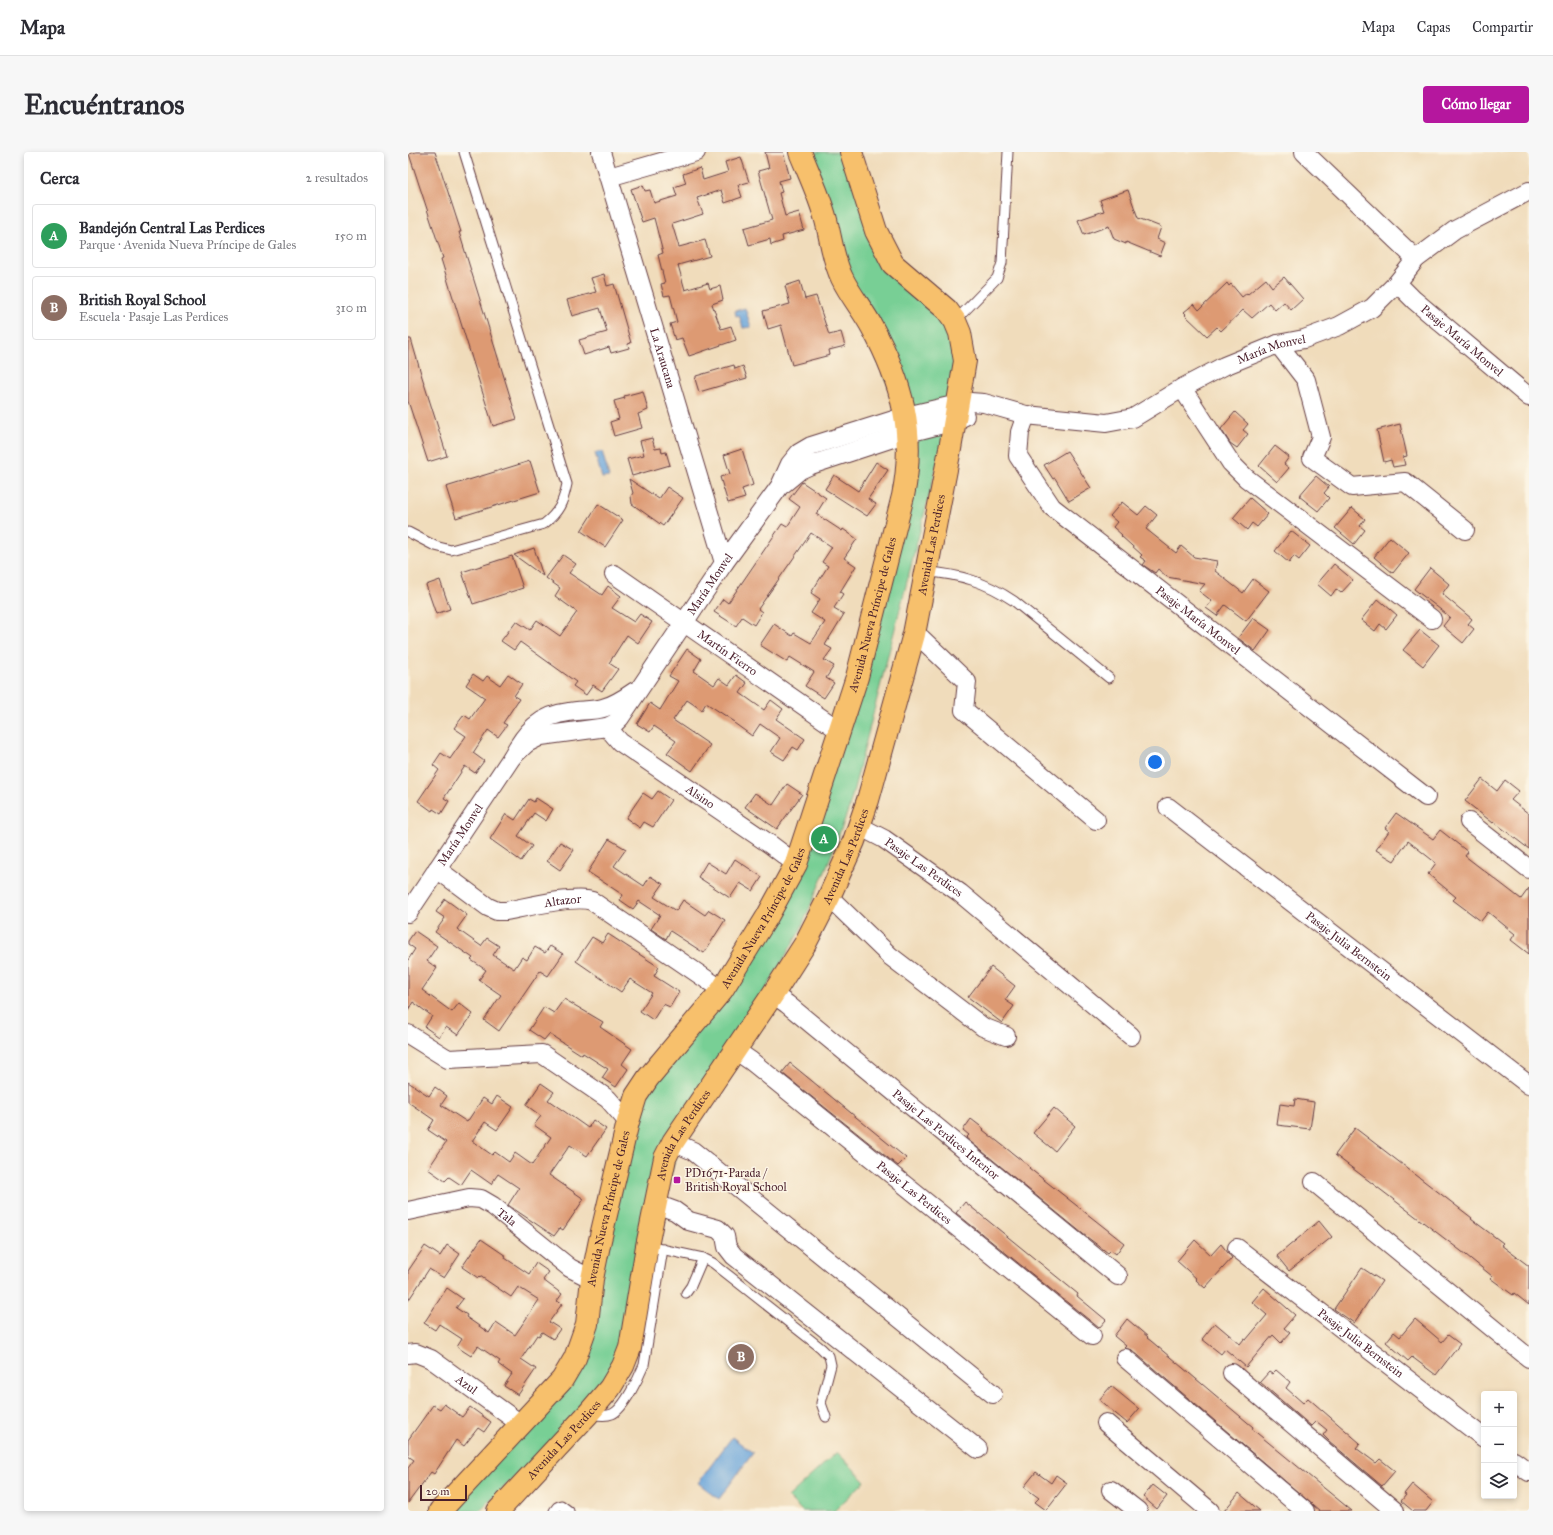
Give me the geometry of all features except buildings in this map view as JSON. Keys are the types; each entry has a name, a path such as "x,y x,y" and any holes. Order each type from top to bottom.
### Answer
{"main road":[{"name":"Avenida Nueva Príncipe de Gales","path":"440,1511 522,1425 562,1380 575,1358 587,1324 592,1279 628,1122 636,1096 641,1087 722,990 768,917 796,864 857,677 907,478 909,447 907,424 900,388 882,347 872,327 842,278 836,262 822,209 800,152"},
{"name":"Avenida Las Perdices","path":"498,1511 588,1414 610,1388 623,1366 630,1348 655,1247 656,1204 665,1158 673,1142 805,944 844,866 860,826 914,634 956,412 964,361 960,333 955,321 947,310 892,264 876,231 851,152"}],"street":[{"name":"La Araucana","path":"601,152 724,563"},
{"path":"609,177 642,159 696,152"},
{"path":"1304,152 1416,259"},
{"name":"María Monvel","path":"512,757 527,742 540,736 607,727 615,723 620,718 724,563 780,486 790,464 799,453 811,446 956,412 970,402 984,403 1026,415 1106,423 1133,418 1182,388 1224,366 1278,344 1304,340 1339,326 1372,308 1397,283 1416,259 1456,230 1529,191"},
{"name":"Pasaje María Monvel","path":"1397,283 1414,300 1529,397"},
{"path":"1278,344 1306,380 1321,437 1312,458 1352,487 1405,482 1465,530"},
{"path":"1182,388 1231,463 1246,478 1432,619"},
{"name":"Pasaje María Monvel","path":"1026,415 1020,432 1018,456 1052,507 1426,797"},
{"name":"Martín Fierro","path":"614,574 840,731"},
{"path":"914,634 922,639 967,682 964,710 1096,820"},
{"name":"María Monvel","path":"408,913 512,757 520,741 530,730 549,717 564,712 603,708 620,702 642,686"},
{"name":"Alsino","path":"607,727 620,742 771,845 796,864"},
{"name":"Pasaje Julia Bernstein","path":"1168,807 1529,1085"},
{"path":"1469,822 1529,869"},
{"name":"Pasaje Las Perdices","path":"860,826 884,839 960,893 1131,1036"},
{"name":"Altazor","path":"437,869 488,907 497,911 506,911 574,899 587,899 592,901 722,990"},
{"path":"829,897 890,956 983,1027 1006,1036"},
{"name":"Pasaje Las Perdices Interior","path":"773,994 1118,1276"},
{"path":"408,1034 448,1059 542,1054 608,1099 628,1122"},
{"name":"Pasaje Las Perdices","path":"735,1050 751,1061 1092,1336"},
{"path":"673,1142 693,1151 993,1394"},
{"path":"1314,1182 1529,1358"},
{"name":"Tala","path":"408,1211 469,1198 481,1200 493,1206 570,1268 592,1279"},
{"path":"656,1204 675,1211 689,1221 718,1229 725,1236 726,1247 734,1256 978,1449"},
{"name":"Pasaje Julia Bernstein","path":"1237,1248 1481,1436"},
{"name":"Azul","path":"408,1354 416,1353 431,1359 522,1425"},
{"path":"1125,1358 1305,1511"},
{"path":"1232,1374 1395,1511"},
{"path":"1106,1423 1210,1511"},
{"path":"1517,1463 1529,1472"},
{"path":"1111,1490 1138,1511"}],"lane":[{"path":"408,532 435,546 451,550 544,524 554,516 561,507 566,484 464,152"},
{"path":"955,321 997,278 1002,263 1008,152"},
{"path":"926,572 959,575 988,585 1001,592 1109,678"},
{"path":"655,1247 703,1258 718,1266 821,1348 829,1356 831,1365 821,1403 826,1417"},
{"path":"686,1293 691,1286 703,1258"},
{"path":"554,1511 557,1507 561,1506 569,1511"}],"green space":[{"path":"803,152 843,152 871,238 944,313 961,360 943,441 849,808 800,931 768,986 693,1099 622,1340 608,1375 546,1448 479,1511 447,1511 575,1371 643,1099 794,883 914,447 841,272"},
{"path":"837,1452 865,1481 834,1511 802,1511 788,1497"}],"water":[{"path":"745,308 751,327 743,328 739,315 736,316 735,311"},
{"path":"602,451 609,477 602,478 595,453"},
{"path":"732,1437 753,1453 719,1499 698,1483"}],"place":[{"name":"Bandejón Central Las Perdices","path":"824,839"},
{"name":"PD1671-Parada / British Royal School","path":"677,1180"},
{"name":"British Royal School","path":"741,1357"}]}
